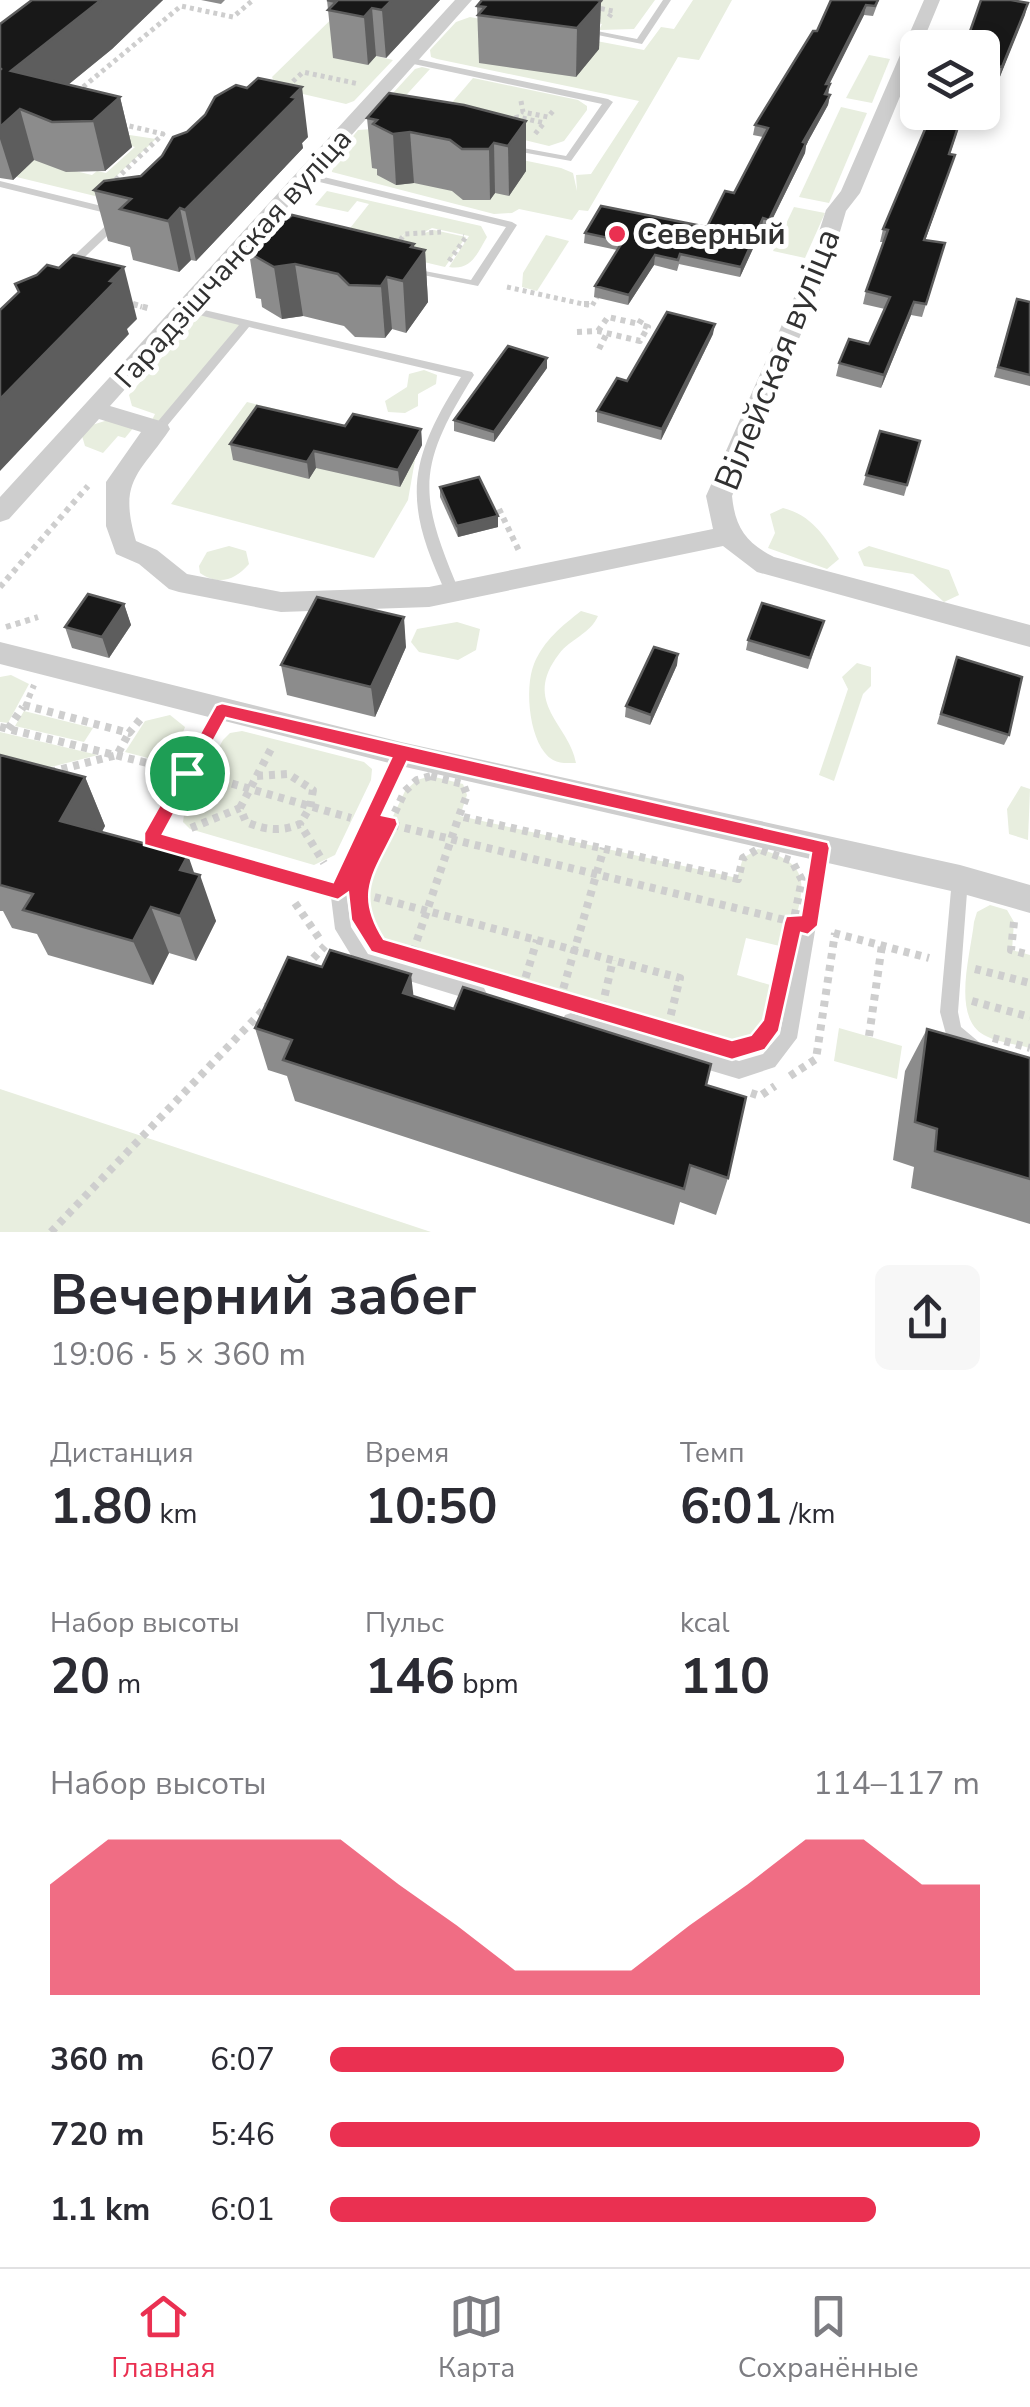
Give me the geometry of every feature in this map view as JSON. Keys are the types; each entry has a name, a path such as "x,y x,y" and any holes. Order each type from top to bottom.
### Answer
{"street":[{"name":"Вілейская вуліца","path":"932,0 850,193 836,210 819,266 719,496 721,522 727,536 750,557 766,565 1030,636"},
{"name":"Гарадзішчанская вуліца","path":"0,513 187,309 262,235 307,176 372,117 408,60 466,6"},
{"path":"96,410 158,429 122,470 113,502 114,519 125,547 148,556 180,582 281,602 453,593 727,536"},
{"path":"0,654 402,754 960,879 1030,899"}],"lane":[{"path":"567,28 639,42 667,0"},
{"path":"408,60 608,102 568,159 493,143"},
{"path":"307,176 512,225 474,284 403,268"},
{"path":"0,184 128,210 55,280"},
{"path":"187,309 244,325 408,358 468,376 426,444 421,498 423,514 453,593"},
{"path":"158,429 244,325"},
{"path":"222,710 150,839 348,892"},
{"path":"402,754 362,820 343,929 363,960 494,998"},
{"path":"556,1007 739,1070 768,1061 788,1038 801,924 821,848"},
{"path":"960,879 961,965 949,1012 954,1032 974,1050 993,1055"}],"path":[{"path":"70,98 181,6 233,17 252,0"},
{"path":"287,88 304,72 359,84 351,92"},
{"path":"502,120 518,117 544,122 528,143"},
{"path":"110,122 163,134 110,185"},
{"path":"388,255 405,234 423,235 434,230 466,237 444,268"},
{"path":"507,286 592,306 597,298"},
{"path":"116,300 149,309"},
{"path":"577,332 598,331 640,341 648,327 608,317 598,331"},
{"path":"639,324 643,317"},
{"path":"598,349 608,334"},
{"path":"0,588 91,484"},
{"path":"498,509 531,576"},
{"path":"0,628 38,617"},
{"path":"31,676 32,692 4,728 173,769"},
{"path":"23,707 129,734"},
{"path":"34,776 117,754 138,720 154,712"},
{"path":"208,834 187,825 240,808 276,739 259,735"},
{"path":"210,764 203,776 310,807 1030,982"},
{"path":"240,808 246,822 264,830 284,831 300,824 310,807 313,790 303,777 280,771 257,776"},
{"path":"348,892 405,791 417,780 431,776 463,784 467,795 412,956"},
{"path":"359,806 362,820"},
{"path":"348,892 360,920 378,946 522,988 556,1007 600,1011 732,1050 757,1043 772,1024 801,924 802,880 799,868 787,856 758,850 742,858 738,878 459,816"},
{"path":"347,831 362,820"},
{"path":"300,824 324,863"},
{"path":"556,1007 604,848"},
{"path":"314,865 335,856"},
{"path":"348,892 680,978 666,1031"},
{"path":"522,988 537,940"},
{"path":"297,974 325,946"},
{"path":"869,1036 882,946"},
{"path":"971,952 961,965 966,1002 1030,1017"},
{"path":"600,1011 613,960"},
{"path":"50,1232 270,1003"},
{"path":"984,1036 1030,1048"}],"green space":[{"path":"351,0 376,56 393,60 354,101 346,104 277,88 272,77"},
{"path":"484,0 655,0 634,29 599,30 602,24"},
{"path":"693,0 732,0 699,60 678,57 588,211 579,210 572,220 519,209 494,214 332,172 331,164 358,130 373,129 561,168 573,173 577,191 576,175 591,174 639,101 437,59 431,57 430,50 456,22 470,17 644,50 661,27 674,29"},
{"path":"869,55 890,59 872,103 846,98"},
{"path":"415,69 430,69 399,103 443,113 473,78 578,100 587,110 564,141 549,146 382,105"},
{"path":"841,107 867,113 829,203 799,197"},
{"path":"123,134 156,139 95,196 0,173 0,153 33,161 37,157 46,164 92,175 97,171 106,173 135,147 125,144"},
{"path":"327,191 481,226 487,237 472,260 457,268 449,267 469,236 432,228 421,234 434,230 466,237 445,267 390,254 405,233 387,252 340,241 369,204 357,201 348,212 315,205"},
{"path":"794,207 825,213 805,258 773,251"},
{"path":"546,235 569,241 537,291 522,287 523,273"},
{"path":"200,314 245,325 163,423 152,420 155,414 132,406 129,395"},
{"path":"424,370 437,375 436,384 418,394 418,406 405,413 388,412 385,401 407,387 409,374"},
{"path":"247,402 418,443 408,500 374,558 171,504"},
{"path":"108,420 134,427 125,438 118,436 103,453 85,446 82,436 92,425"},
{"path":"783,508 809,521 839,559 827,569 768,548 775,533 770,514"},
{"path":"229,546 246,551 249,564 244,570 220,580 200,573 199,566 207,552"},
{"path":"869,546 949,570 959,595 944,602 913,574 864,566 858,552"},
{"path":"581,611 598,616 559,654 545,686 551,713 576,763 561,763 545,753 538,742 529,687 538,655 560,628"},
{"path":"457,622 480,629 476,650 458,660 419,652 411,642 417,629"},
{"path":"857,663 871,667 871,686 863,694 834,781 819,775 848,689 842,677"},
{"path":"11,675 29,684 8,723 0,722 0,677"},
{"path":"24,711 93,728 84,742 15,726"},
{"path":"170,715 185,727 171,764 125,752 145,721"},
{"path":"242,731 364,762 372,769 371,780 335,855 314,865 190,829 183,822 185,808 223,740 230,733"},
{"path":"0,732 98,755 0,780"},
{"path":"431,776 463,784 467,795 460,816 737,878 743,858 758,849 792,864 801,885 788,948 746,938 737,975 780,988 768,1030 756,1041 732,1050 377,946 360,919 357,892 405,791 417,780"},
{"path":"1021,786 1030,789 1028,840 1009,834 1007,809"},
{"path":"990,905 1007,910 1014,922 1012,950 1030,955 1030,1048 984,1035 968,1014 965,983 974,922 977,912"},
{"path":"839,1028 902,1046 897,1079 834,1061"},
{"path":"0,1089 431,1232 0,1232"}],"building":[{"path":"32,0 101,0 11,71 120,97 93,121 52,122 20,109 0,127 0,24"},
{"path":"327,0 392,0 382,10 372,8 364,17 328,10 336,2"},
{"path":"482,0 601,1 577,28 478,15 485,7 477,6"},
{"path":"831,0 878,0 875,6 866,5 826,84 830,84 825,94 830,95 803,142 806,143 769,220 763,218 741,267 680,254 678,260 655,255 629,295 595,286 623,241 585,233 601,206 707,227 725,191 734,193 768,128 755,125 813,31 817,31"},
{"path":"981,0 1028,3 1002,67 1000,30 970,30"},
{"path":"258,78 302,87 292,97 297,98 185,210 180,208 168,221 120,209 131,199 94,190 104,181 141,176 162,156 173,137 187,132 205,115 215,97 236,85 247,88"},
{"path":"389,93 464,105 526,121 508,146 494,143 489,149 462,149 450,140 410,132 393,134 373,124 377,120 367,118"},
{"path":"925,130 957,130 949,154 955,155 924,240 945,243 926,304 914,302 884,375 839,363 849,339 869,344 890,297 866,291 888,230 883,229"},
{"path":"275,215 292,215 414,244 411,247 425,250 403,281 387,277 381,286 349,285 338,274 295,264 274,267 253,255 259,249 248,246"},
{"path":"73,255 124,267 110,281 115,282 0,399 0,310 19,292 15,284 37,275 47,265 59,268"},
{"path":"1017,299 1030,302 1030,375 998,367"},
{"path":"667,312 715,324 662,429 597,411 617,378 627,381"},
{"path":"508,346 547,358 494,432 454,420"},
{"path":"257,406 345,426 353,414 421,429 398,470 314,451 307,462 230,444"},
{"path":"880,431 920,441 907,485 866,475"},
{"path":"479,477 498,516 457,526 440,487"},
{"path":"88,594 124,604 102,637 65,627"},
{"path":"317,597 404,617 371,687 281,665"},
{"path":"762,603 824,621 810,658 748,640"},
{"path":"654,647 678,654 651,715 626,706"},
{"path":"957,657 1022,677 1009,735 941,714"},
{"path":"0,755 85,777 60,821 188,855 180,870 200,875 180,916 151,907 133,941 23,910 33,894 0,885"},
{"path":"330,950 411,974 403,993 454,1009 463,987 711,1064 706,1085 746,1097 728,1178 690,1165 684,1189 283,1060 292,1040 255,1028 288,957 322,967"},
{"path":"927,1029 1030,1058 1030,1179 935,1151 937,1129 915,1122"}],"place":[{"name":"Северный","path":"617,234"}],"route":[{"path":"187,773 150,839 338,892 370,822 402,754 821,848 808,926 793,922 772,1024 757,1043 732,1050 378,946 360,920 357,892 389,824 370,822 402,754 222,710 187,773"}]}
